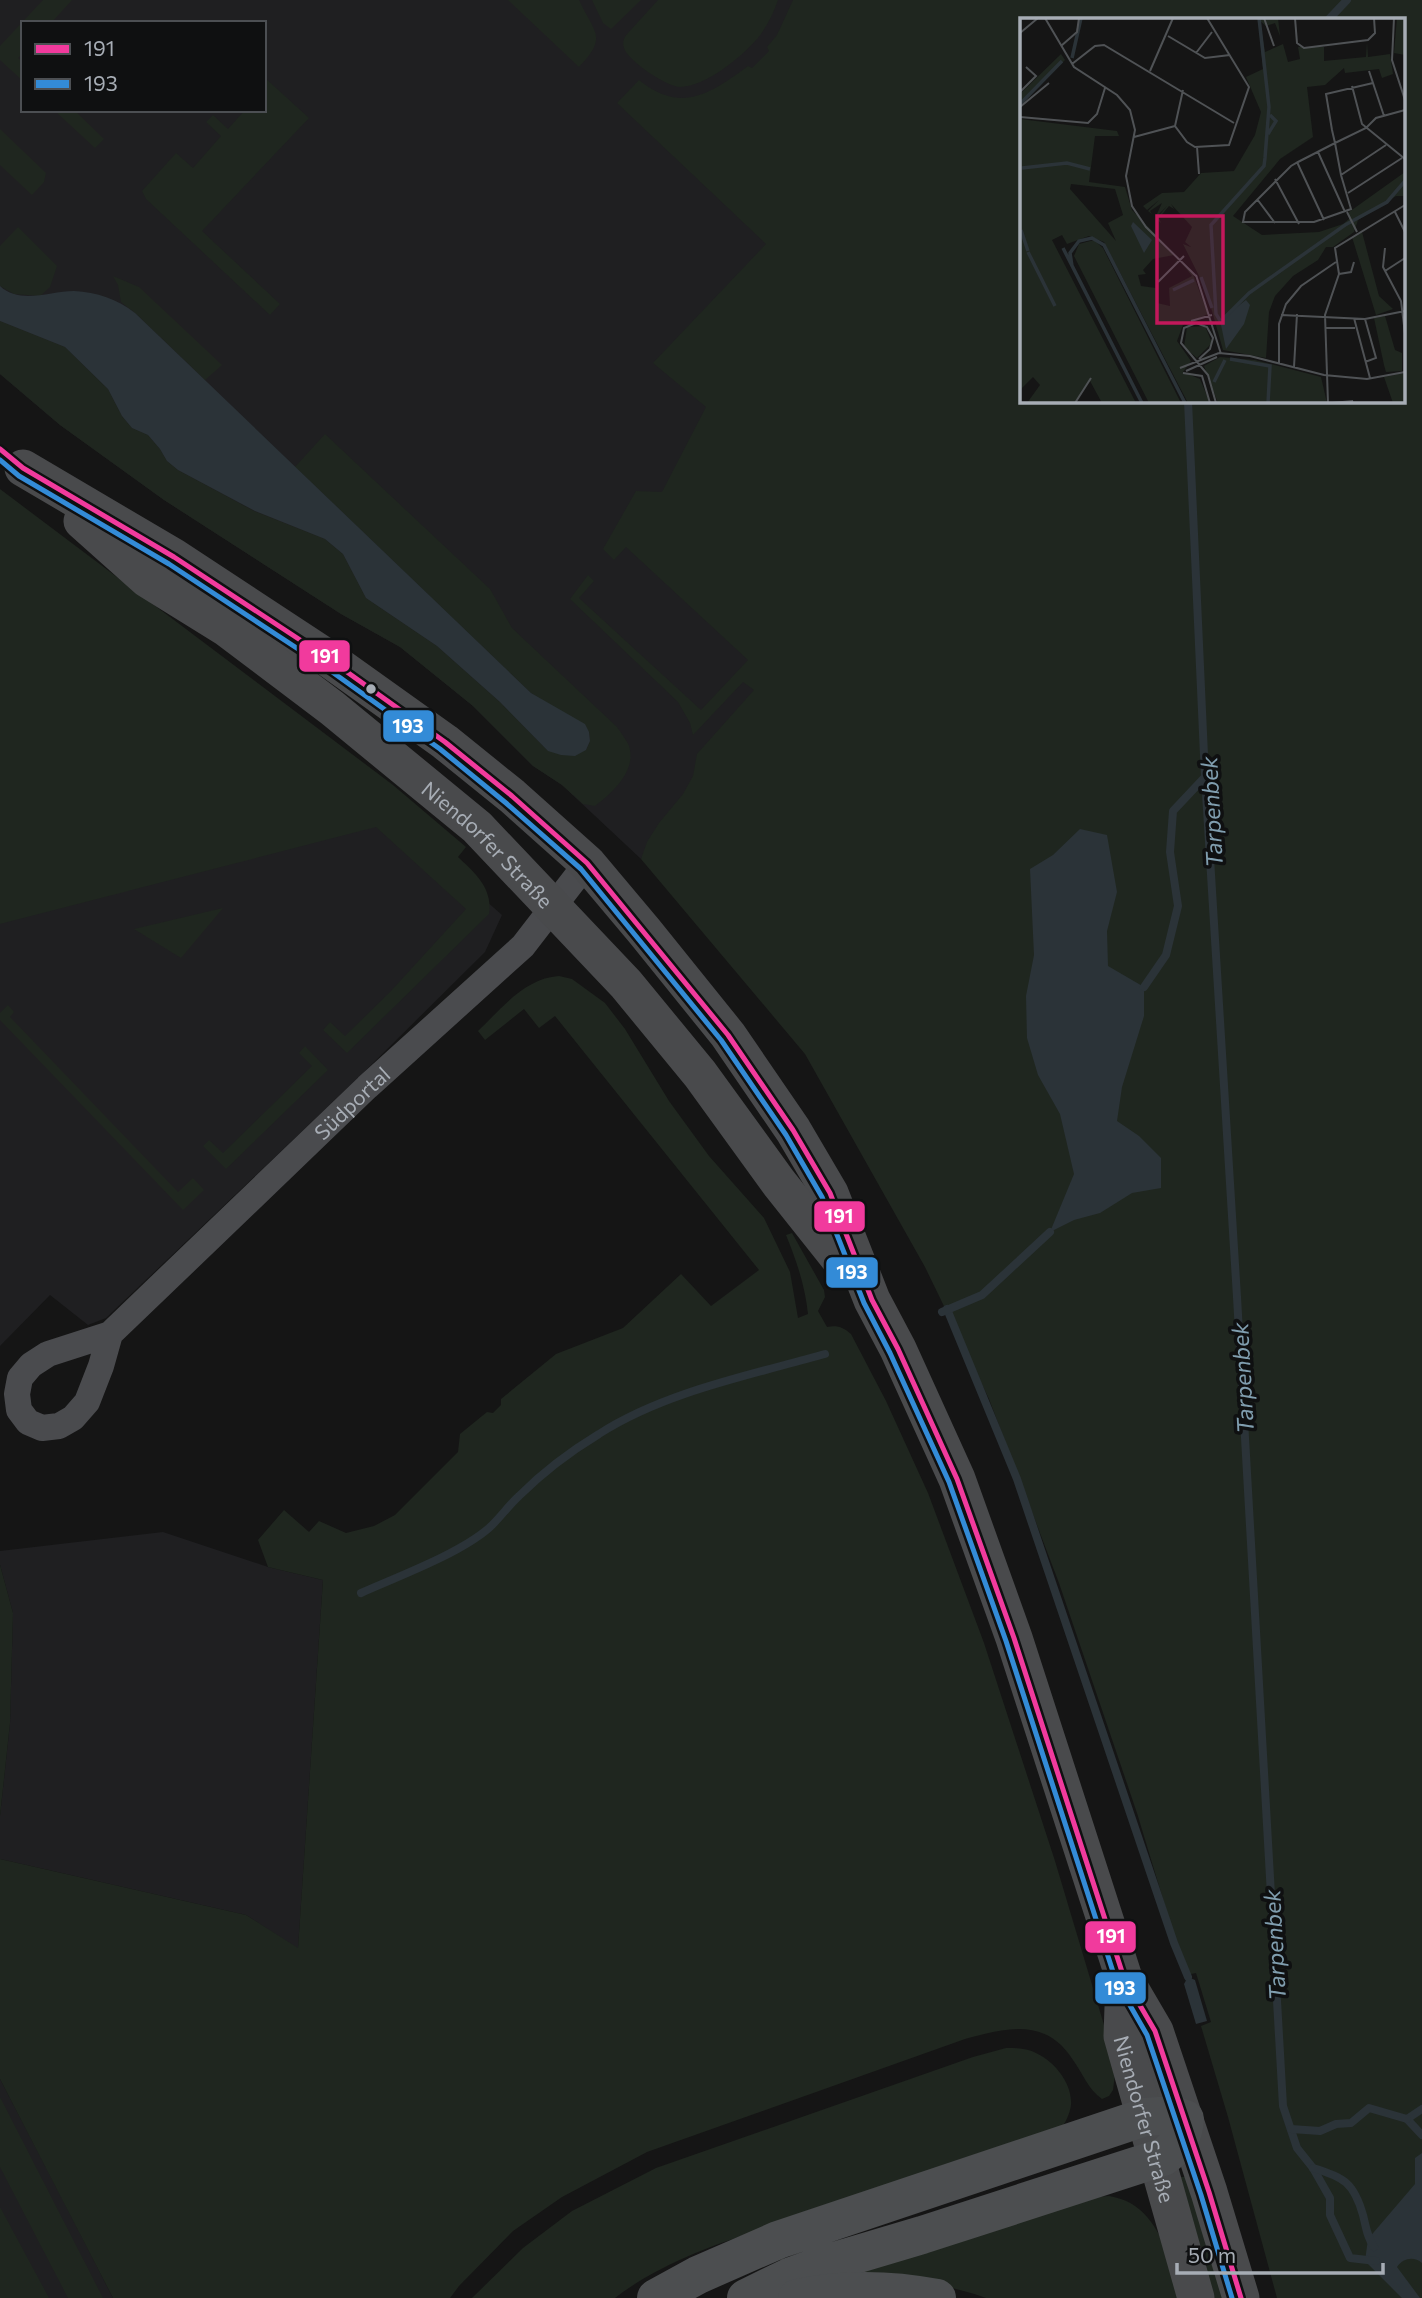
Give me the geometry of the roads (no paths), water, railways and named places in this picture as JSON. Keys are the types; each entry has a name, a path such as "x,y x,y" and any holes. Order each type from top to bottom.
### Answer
{"highway":[{"path":"656,2298 719,2265 778,2240 1145,2117 1173,2115 1185,2119 1184,2130 1177,2145 1156,2160 828,2263 789,2277 746,2298"},
{"path":"797,2298 856,2290 889,2291 937,2298"}],"main road":[{"name":"Niendorfer Straße","path":"11,458 174,557 348,673 444,742 512,796 587,863 728,1035 793,1130 830,1194 872,1300 898,1349 957,1479 1014,1638 1124,1978 1156,2031 1241,2298"},
{"name":"Niendorfer Straße","path":"11,458 146,579 226,628 332,708 477,827 626,985 700,1074 779,1183 872,1300"},
{"name":"Niendorfer Straße","path":"1124,1978 1122,2036 1196,2298"}],"street":[{"name":"Südportal","path":"110,1334 368,1087 523,946 587,863"}],"waterway":[{"name":"Tarpenbek","path":"1330,18 1347,0"},
{"name":"Tarpenbek","path":"1188,402 1205,777 1283,2106 1297,2148 1313,2168 1330,2198 1330,2215 1350,2258 1376,2261"},
{"path":"1144,987 1166,955 1178,906 1170,852 1173,811 1205,777"},
{"path":"942,1312 982,1295 1050,1232"},
{"path":"947,1309 1017,1479 1174,1943 1188,1977"},
{"path":"361,1593 428,1564 476,1538 547,1471 624,1419 709,1386 825,1354"},
{"path":"1291,2129 1320,2131 1336,2124 1351,2123 1369,2108 1407,2119"},
{"path":"1422,2109 1407,2119 1422,2135"},
{"path":"1313,2168 1340,2178 1351,2188 1360,2204 1368,2236 1374,2247"}]}
